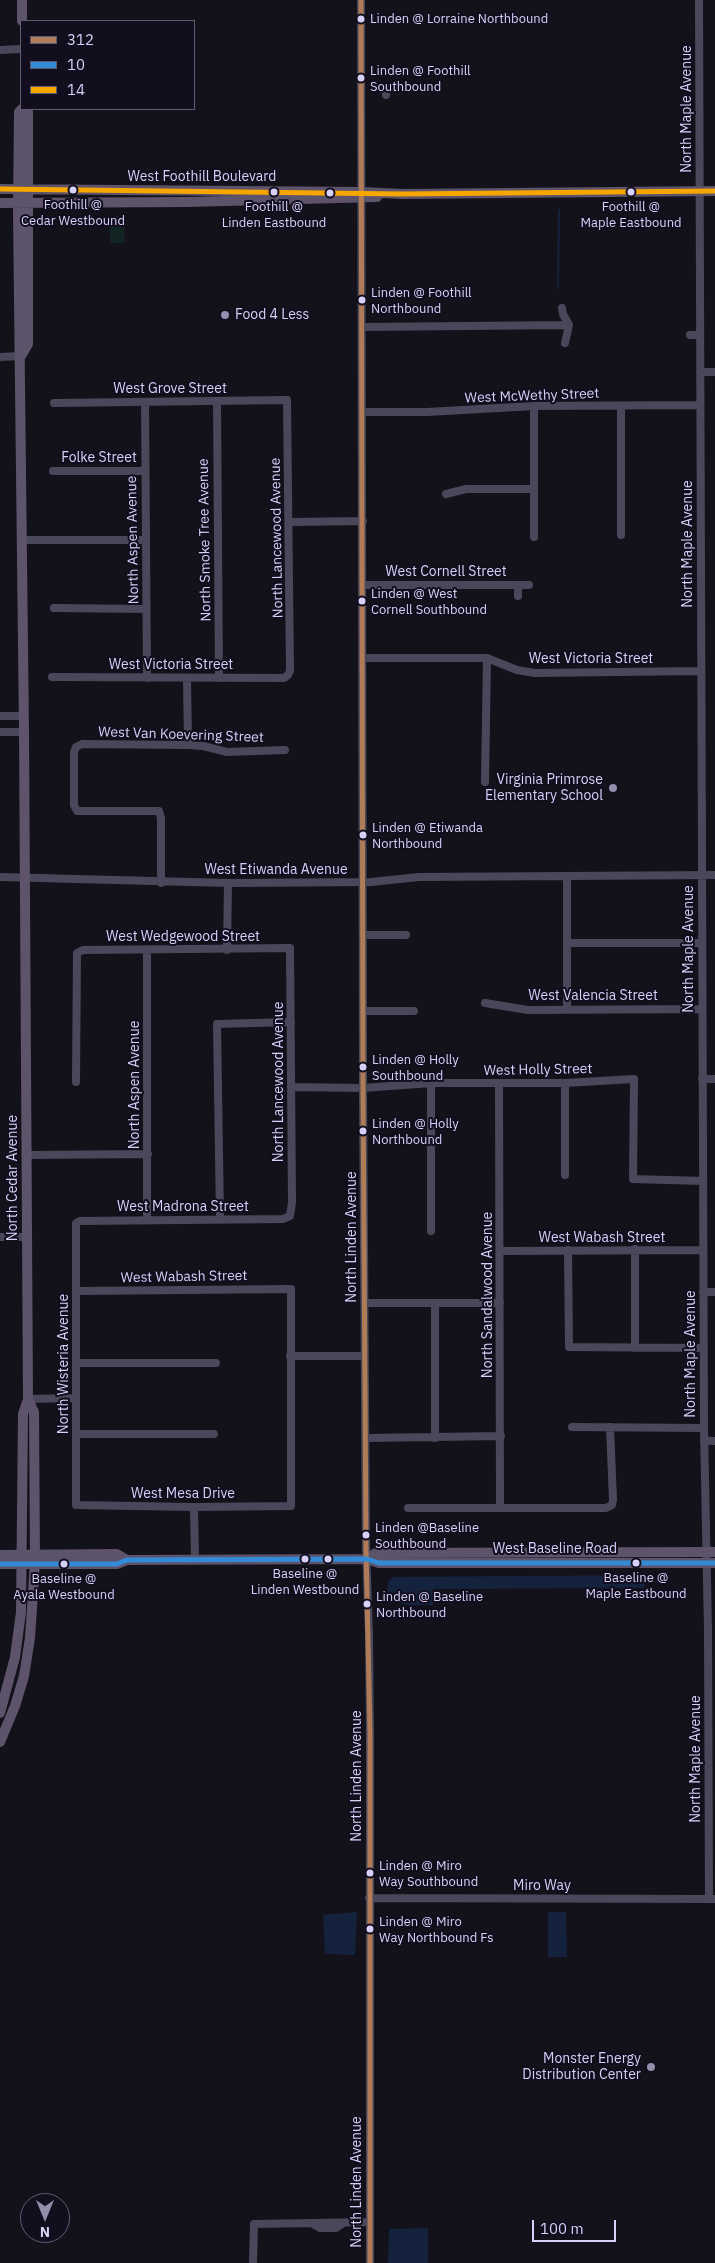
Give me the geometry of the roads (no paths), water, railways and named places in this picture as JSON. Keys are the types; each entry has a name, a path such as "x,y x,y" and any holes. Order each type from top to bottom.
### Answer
{"main road":[{"path":"22,0 22,20"},
{"name":"North Cedar Avenue","path":"20,356 28,344 19,112 22,110"},
{"name":"West Foothill Boulevard","path":"0,189 361,196"},
{"name":"West Foothill Boulevard","path":"0,203 403,194 715,191"},
{"name":"North Cedar Avenue","path":"0,1713 16,1649 21,1612 23,1414 28,1399 24,716 18,293 23,203"},
{"path":"18,293 24,295 24,319 28,326"},
{"name":"North Cedar Avenue","path":"0,1742 16,1706 28,1655 35,1559 34,1412 28,1399"},
{"name":"West Baseline Road","path":"366,1559 376,1553 710,1552"},
{"name":"West Baseline Road","path":"0,1555 23,1559 117,1564 127,1560 366,1559 379,1564 710,1564"},
{"name":"West Baseline Road","path":"0,1564 23,1559"}],"street":[{"name":"North Linden Avenue","path":"361,0 364,585 363,1088 366,1559 370,1636 370,2263"},
{"name":"North Maple Avenue","path":"699,0 704,1441 710,1552 712,1899"},
{"path":"0,50 20,50"},
{"path":"562,308 569,325 565,343"},
{"path":"363,327 569,325"},
{"path":"690,335 700,335"},
{"path":"0,356 20,356"},
{"path":"690,362 700,362"},
{"path":"700,372 715,372"},
{"name":"West Grove Street","path":"54,403 287,400"},
{"name":"North Lancewood Avenue","path":"287,400 290,522 290,671 288,675"},
{"name":"North Aspen Avenue","path":"144,402 147,678"},
{"name":"North Smoke Tree Avenue","path":"216,402 219,678"},
{"name":"West McWethy Street","path":"363,412 428,412 534,406 700,405"},
{"path":"534,406 534,537"},
{"path":"620,535 621,406"},
{"name":"Folke Street","path":"53,471 144,471"},
{"path":"446,494 466,489 534,489"},
{"path":"290,522 363,521"},
{"path":"22,540 144,540"},
{"name":"West Cornell Street","path":"364,585 529,585"},
{"path":"518,585 518,596"},
{"path":"54,608 146,609"},
{"name":"West Victoria Street","path":"363,658 487,658 517,670 535,673 701,671"},
{"path":"485,782 487,658"},
{"name":"West Victoria Street","path":"52,677 284,678 288,675"},
{"path":"187,678 188,745"},
{"path":"0,716 24,716"},
{"path":"0,732 24,732"},
{"name":"West Van Koevering Street","path":"161,882 160,811 77,811 74,805 74,752 76,747 82,744 188,745 227,752 285,750"},
{"name":"West Etiwanda Avenue","path":"0,877 228,883 364,882 419,877 715,875"},
{"path":"567,876 568,1010"},
{"path":"227,950 228,883"},
{"path":"364,935 406,935"},
{"path":"567,944 702,943"},
{"name":"North Lancewood Avenue","path":"290,948 292,1202 290,1216"},
{"name":"West Wedgewood Street","path":"76,1082 77,954 83,950 290,948"},
{"name":"North Aspen Avenue","path":"147,950 148,1220"},
{"name":"West Valencia Street","path":"484,1003 528,1010 702,1009"},
{"path":"363,1011 414,1011"},
{"path":"220,1219 216,1024 291,1022"},
{"name":"West Holly Street","path":"291,1087 363,1088 430,1083 564,1083 634,1079 633,1179 703,1181"},
{"path":"702,1079 715,1079"},
{"path":"430,1083 430,1231"},
{"name":"North Sandalwood Avenue","path":"499,1083 500,1507"},
{"path":"564,1083 565,1176"},
{"path":"26,1155 148,1154"},
{"name":"West Madrona Street","path":"76,1223 80,1221 148,1220 283,1220 290,1216"},
{"name":"North Wisteria Avenue","path":"76,1223 76,1505"},
{"path":"0,1237 27,1237"},
{"path":"635,1249 635,1348"},
{"path":"568,1250 569,1347 704,1348"},
{"name":"West Wabash Street","path":"500,1251 703,1250"},
{"name":"West Wabash Street","path":"76,1291 291,1289 290,1356"},
{"path":"703,1292 715,1292"},
{"path":"365,1303 500,1303"},
{"path":"435,1303 435,1438"},
{"path":"290,1356 365,1356"},
{"name":"West Mesa Drive","path":"76,1505 290,1506 290,1356"},
{"path":"76,1363 216,1363"},
{"path":"28,1399 76,1398"},
{"path":"572,1427 704,1428"},
{"path":"408,1508 600,1509 609,1507 612,1500 610,1427"},
{"path":"76,1434 214,1434"},
{"path":"366,1438 500,1436"},
{"path":"704,1441 715,1441"},
{"path":"194,1507 194,1560"},
{"name":"Miro Way","path":"369,1898 712,1899"},
{"path":"253,2263 254,2224 313,2224 335,2221 342,2224 370,2222"}],"water":[{"path":"644,1575 644,1588 433,1589 433,1605 408,1605 389,1601 387,1598 388,1581 393,1577"},
{"path":"357,1912 355,1955 325,1954 323,1915"},
{"path":"548,1912 566,1912 567,1957 548,1957"},
{"path":"428,2228 428,2263 388,2263 389,2229"}],"waterway":[{"path":"558,288 559,210"}],"place":[{"name":"Linden @ Lorraine Northbound","path":"361,19"},
{"name":"Linden @ Foothill Southbound","path":"361,78"},
{"name":"Foothill @ Cedar Westbound","path":"73,190"},
{"name":"Foothill @ Linden Eastbound","path":"274,192"},
{"name":"Foothill @ Maple Eastbound","path":"631,192"},
{"name":"Linden @ Foothill Northbound","path":"362,300"},
{"name":"Food 4 Less","path":"225,315"},
{"name":"Linden @ West Cornell Southbound","path":"362,601"},
{"name":"Virginia Primrose Elementary School","path":"613,788"},
{"name":"Linden @ Etiwanda Northbound","path":"363,835"},
{"name":"Linden @ Holly Southbound","path":"363,1067"},
{"name":"Linden @ Holly Northbound","path":"363,1131"},
{"name":"Linden @Baseline Southbound","path":"366,1535"},
{"name":"Baseline @ Linden Westbound","path":"305,1559"},
{"name":"Baseline @ Maple Eastbound","path":"636,1563"},
{"name":"Baseline @ Ayala Westbound","path":"64,1564"},
{"name":"Linden @ Baseline Northbound","path":"367,1604"},
{"name":"Linden @ Miro Way Southbound","path":"370,1873"},
{"name":"Linden @ Miro Way Northbound Fs","path":"370,1929"},
{"name":"Monster Energy Distribution Center","path":"651,2067"}]}
